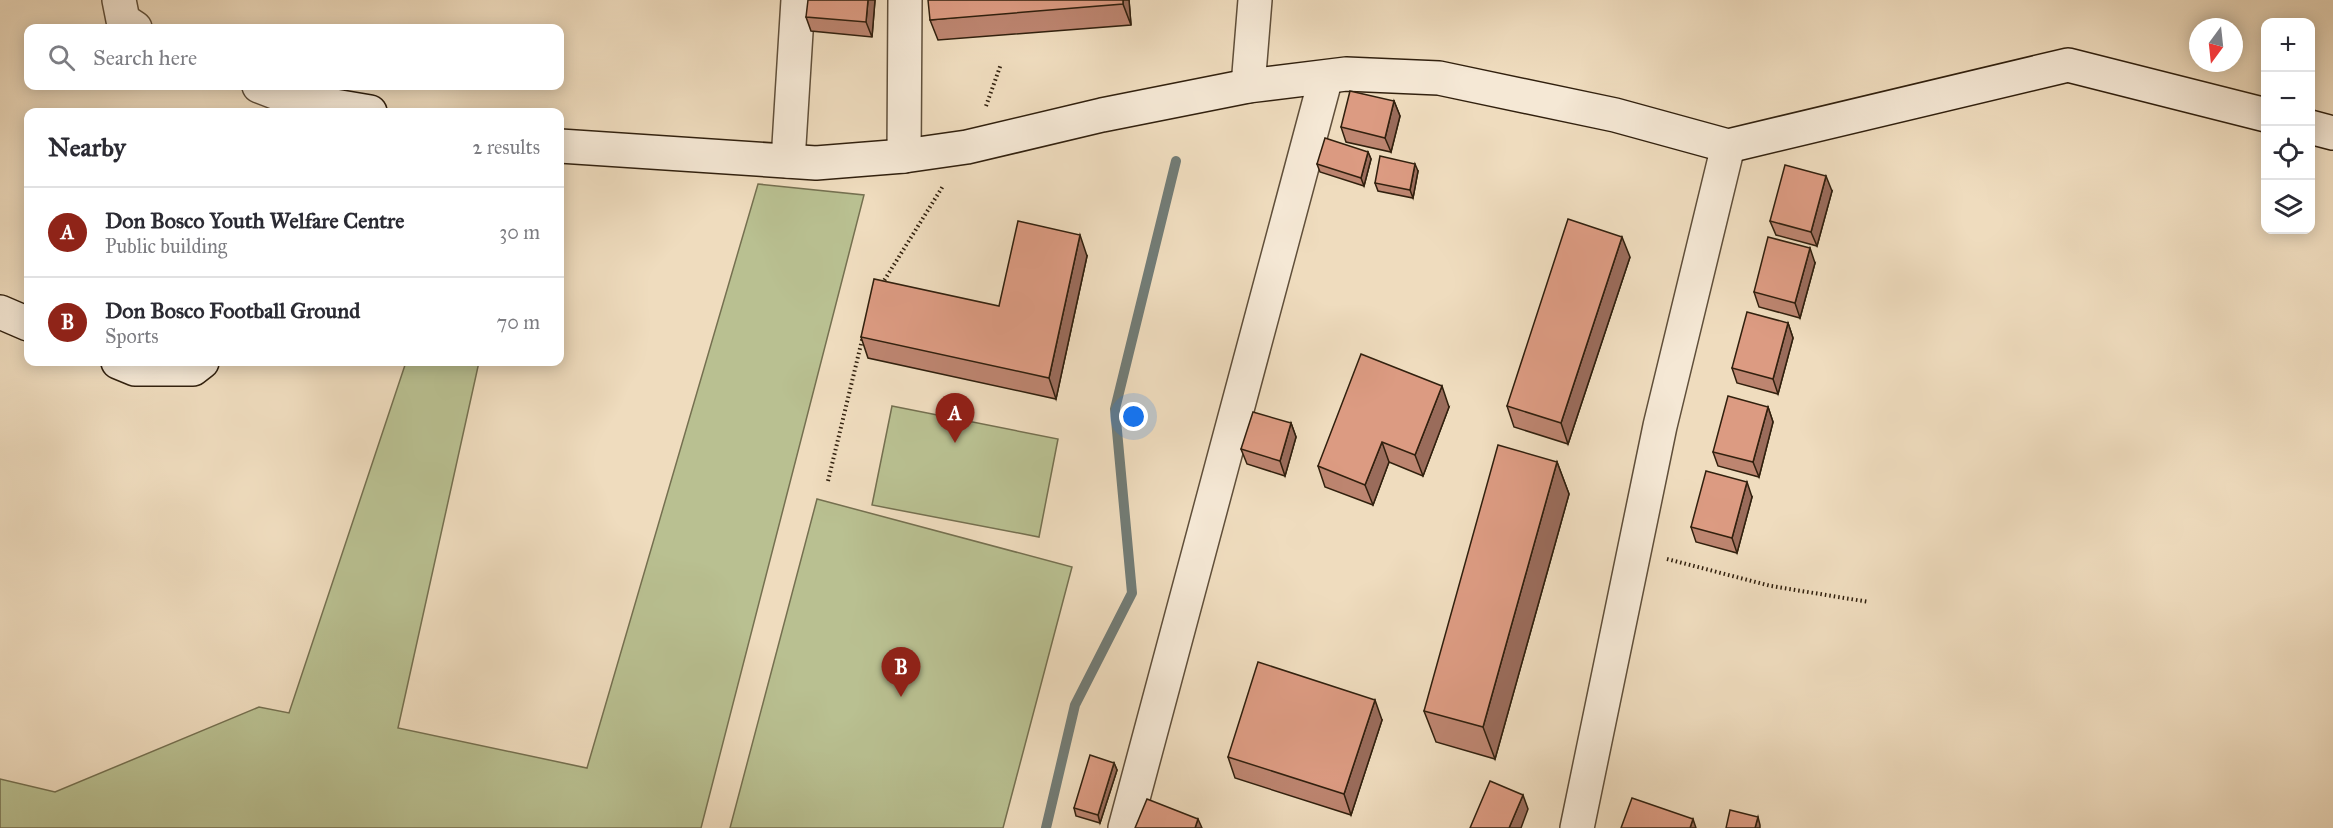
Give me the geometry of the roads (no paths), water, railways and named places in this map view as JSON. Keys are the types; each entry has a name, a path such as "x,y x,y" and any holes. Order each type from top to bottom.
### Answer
{"street":[{"path":"119,0 123,20 129,24"},
{"path":"788,161 798,0"},
{"path":"904,156 905,0"},
{"path":"1248,86 1255,0"},
{"path":"564,146 816,163 904,156 967,147 1102,115 1248,86 1346,74 1439,78 1615,114 1728,147 2068,65 2261,114"},
{"path":"1125,828 1326,77"},
{"path":"266,90 292,106 318,108"},
{"path":"2315,128 2333,133"},
{"path":"1577,828 1660,426 1728,147"},
{"path":"0,312 24,322"},
{"path":"128,366 135,369 193,369 197,366"}],"waterway":[{"path":"1046,828 1075,705 1132,593 1115,409 1176,161"}],"place":[{"name":"Don Bosco Youth Welfare Centre","path":"955,443"},
{"name":"Don Bosco Football Ground","path":"901,697"}]}
